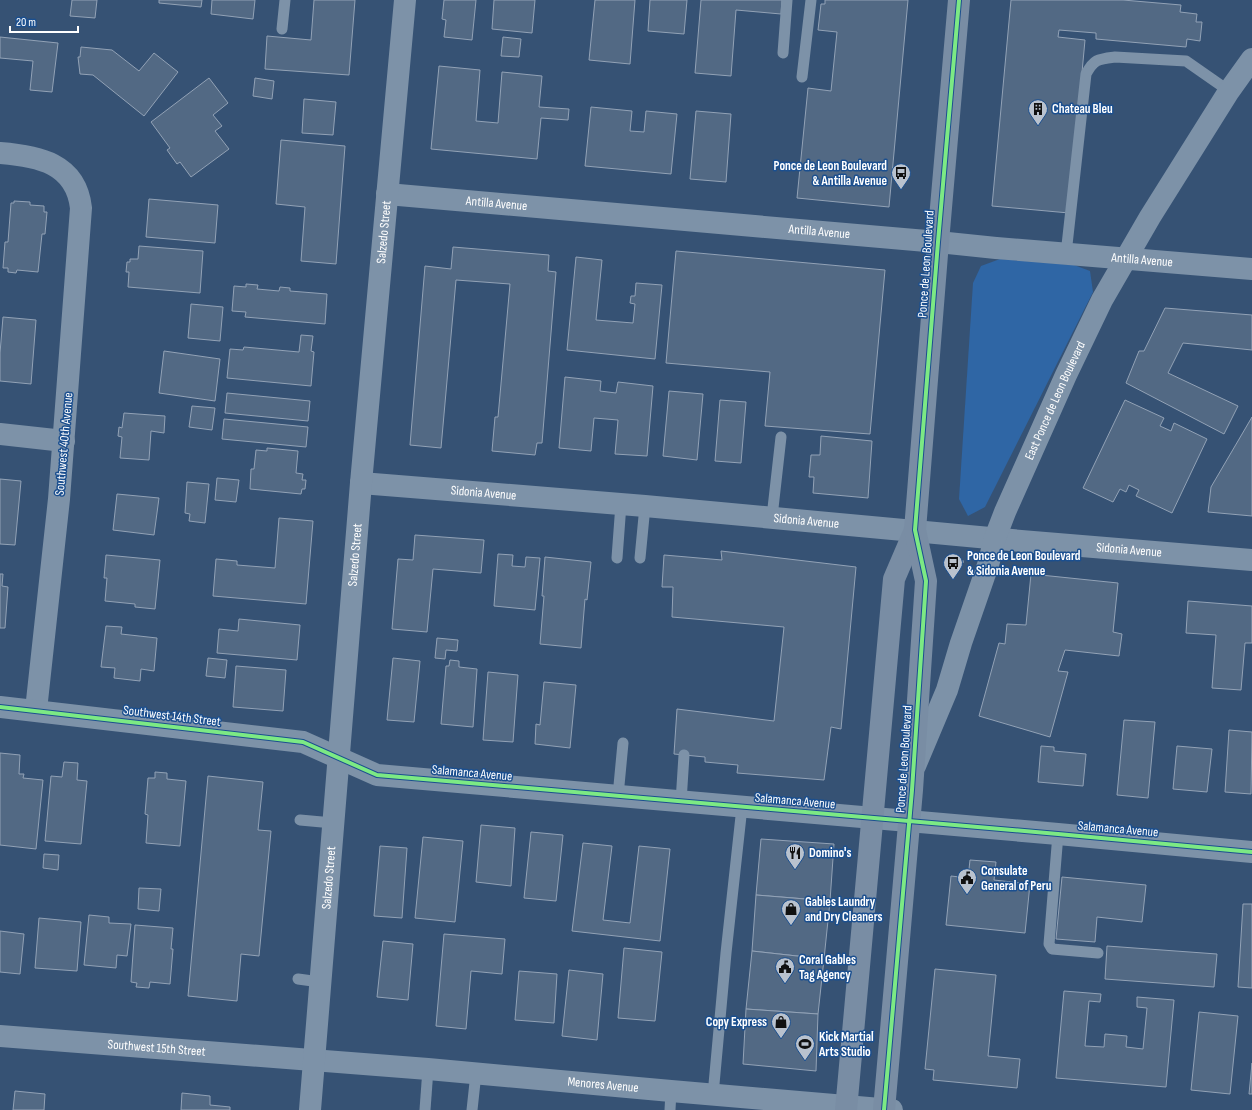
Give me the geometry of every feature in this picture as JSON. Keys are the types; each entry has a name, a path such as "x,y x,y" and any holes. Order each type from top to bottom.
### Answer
{"street":[{"name":"Salzedo Street","path":"310,1110 361,483 405,0"},
{"name":"Ponce de Leon Boulevard","path":"886,1110 913,769 926,581 915,530 959,0"},
{"name":"East Ponce de Leon Boulevard","path":"913,769 947,690 995,538 1041,427 1102,300 1150,216 1229,91 1252,59"},
{"name":"Southwest 40th Avenue","path":"0,153 33,156 46,161 72,180 80,197 81,215 64,441 36,710"},
{"name":"Antilla Avenue","path":"387,194 1252,269"},
{"path":"0,434 64,441"},
{"name":"Sidonia Avenue","path":"361,483 646,506 1252,560"},
{"name":"Ponce de Leon Boulevard","path":"846,1108 894,579 915,530"},
{"name":"Southwest 14th Street","path":"0,707 303,742 339,758"},
{"name":"Salamanca Avenue","path":"339,758 377,775 1252,852"},
{"name":"Southwest 15th Street","path":"0,1036 314,1059"},
{"name":"Menores Avenue","path":"314,1059 476,1073 671,1101 713,1095 846,1108 886,1110"}],"lane":[{"path":"282,28 284,0"},
{"path":"783,52 787,0"},
{"path":"802,77 811,0"},
{"path":"1066,254 1086,74 1092,63 1115,57 1186,61 1229,91"},
{"path":"772,517 782,437"},
{"path":"617,558 621,504"},
{"path":"640,558 646,506"},
{"path":"618,796 623,743"},
{"path":"681,802 684,755"},
{"path":"713,1095 726,953 742,807"},
{"path":"300,820 333,823"},
{"path":"1058,834 1049,944 1052,949 1098,953"},
{"path":"298,979 320,982"},
{"path":"425,1110 428,1069"},
{"path":"472,1110 476,1073"}],"shaded area":[{"path":"1000,259 1074,265 1090,271 1093,292 985,507 968,516 959,499 973,283 981,266"}],"building":[{"path":"72,0 97,0 95,18 70,16"},
{"path":"159,0 202,0 201,7 159,3"},
{"path":"212,0 255,0 253,19 211,14"},
{"path":"314,0 355,0 349,75 265,69 267,36 311,40"},
{"path":"444,0 476,0 472,40 444,37 446,20 442,19"},
{"path":"494,0 535,0 532,33 492,29"},
{"path":"595,0 635,0 630,64 589,60"},
{"path":"650,0 687,0 684,34 648,31"},
{"path":"701,0 782,0 781,14 736,10 731,76 695,73"},
{"path":"825,0 908,0 889,207 797,198 808,88 831,91 837,32 818,30 821,4 825,4"},
{"name":"Chateau Bleu","path":"1011,0 1123,0 1181,5 1180,12 1197,14 1196,22 1202,22 1200,41 1187,39 1186,47 1096,39 1096,33 1059,30 1058,37 1085,40 1069,213 992,206"},
{"path":"0,37 58,43 52,92 30,90 33,61 0,58"},
{"path":"503,37 521,39 519,57 501,56"},
{"path":"81,47 112,50 139,71 154,53 178,72 144,116 93,75 80,74 78,57 80,57"},
{"path":"439,66 480,70 476,121 498,123 502,72 542,76 539,107 569,109 568,120 541,118 537,159 431,149"},
{"path":"209,78 228,103 213,115 222,126 215,131 229,149 191,177 180,162 177,164 167,150 170,148 151,122"},
{"path":"255,78 274,81 272,99 253,96"},
{"path":"304,99 336,102 333,135 302,133"},
{"path":"591,107 632,111 630,131 644,132 646,111 677,114 671,174 585,166"},
{"path":"696,111 731,114 726,182 690,179"},
{"path":"281,140 345,146 336,264 301,261 305,207 276,204"},
{"path":"149,199 218,205 215,243 146,237"},
{"path":"14,201 30,202 30,205 44,206 44,212 47,212 45,234 42,234 38,272 17,270 16,273 8,272 8,268 3,268 5,242 8,242 11,203 14,203"},
{"path":"139,246 203,251 200,293 128,287 129,272 126,272 127,262 130,262 130,259 138,259"},
{"path":"453,247 549,255 548,271 556,272 542,443 537,443 535,455 492,451 495,417 498,417 510,284 456,280 441,448 410,445 425,266 451,269"},
{"path":"676,251 885,270 870,434 765,426 770,372 666,363"},
{"path":"576,257 602,260 596,320 633,323 635,304 630,303 631,296 635,296 636,283 662,285 655,359 567,350"},
{"path":"246,284 258,285 257,289 279,291 280,287 290,288 290,291 327,294 325,324 245,317 246,312 232,311 234,286 246,287"},
{"path":"191,304 223,307 220,341 188,338"},
{"path":"1165,308 1252,315 1252,350 1183,343 1168,373 1238,406 1224,434 1126,383 1139,351 1144,351"},
{"path":"3,317 36,320 31,384 0,381 0,353"},
{"path":"301,335 313,336 311,351 314,352 311,386 227,378 230,349 243,350 244,347 299,352"},
{"path":"164,351 220,359 215,401 159,393"},
{"path":"565,377 601,381 600,391 616,393 618,382 653,386 647,456 615,454 618,420 594,418 591,451 559,448"},
{"path":"669,391 703,394 697,460 663,456"},
{"path":"227,393 310,401 308,421 225,413"},
{"path":"720,400 746,402 741,463 715,461"},
{"path":"1125,400 1164,418 1160,426 1171,431 1174,423 1207,439 1172,513 1136,496 1139,490 1129,485 1126,492 1120,489 1113,502 1083,488"},
{"path":"192,406 215,408 212,430 189,427"},
{"path":"124,413 165,416 164,433 151,431 149,460 120,458 122,437 118,436 119,427 122,428"},
{"path":"1252,417 1252,516 1208,512 1211,487"},
{"path":"224,419 308,427 306,447 222,439"},
{"path":"821,436 872,441 868,498 813,493 814,477 809,477 811,455 820,455"},
{"path":"267,448 298,451 296,473 303,474 302,480 306,480 305,489 302,489 301,494 250,489 251,469 254,469 256,450 267,451"},
{"path":"217,478 239,480 236,502 215,500"},
{"path":"0,479 21,481 15,545 0,544"},
{"path":"187,482 209,484 205,523 189,521 190,514 185,513"},
{"path":"117,494 159,498 154,535 113,530"},
{"path":"279,518 313,521 306,604 213,596 216,559 237,561 237,565 275,568"},
{"path":"415,535 484,540 481,573 433,569 427,632 392,629 398,559 413,560"},
{"path":"721,551 856,567 841,729 831,727 824,780 737,773 738,765 705,762 705,757 674,754 677,709 774,721 784,627 672,617 673,587 662,587 664,555 722,560"},
{"path":"498,554 513,555 512,566 525,567 526,557 540,558 535,610 494,606"},
{"path":"106,555 160,560 155,609 135,607 135,604 105,601 107,578 104,578"},
{"path":"545,557 591,562 587,600 585,599 581,648 540,644 544,596 542,596"},
{"path":"0,574 3,574 2,586 8,587 5,628 0,628"},
{"path":"1031,574 1118,583 1113,632 1122,634 1119,656 1065,650 1058,671 1068,672 1050,737 979,716 999,643 1005,644 1007,624 1026,625"},
{"path":"1188,601 1252,606 1252,643 1245,643 1241,690 1212,688 1216,635 1186,633"},
{"path":"239,619 300,625 297,660 217,653 219,629 238,631"},
{"path":"106,626 122,627 121,634 157,638 154,671 141,669 140,681 114,678 115,668 101,667"},
{"path":"437,638 458,640 457,651 446,650 445,659 435,658"},
{"path":"208,658 227,660 225,678 206,676"},
{"path":"393,658 420,661 414,722 387,720"},
{"path":"450,660 459,661 459,667 477,669 473,727 441,724 446,666 449,666"},
{"path":"236,666 286,670 283,711 233,707"},
{"path":"488,672 518,675 513,742 483,740"},
{"path":"544,682 576,685 570,748 535,744 536,724 540,725"},
{"path":"1124,720 1155,722 1148,798 1117,795"},
{"path":"1229,730 1252,732 1251,794 1225,792"},
{"path":"1041,746 1054,747 1054,751 1086,754 1083,786 1038,782"},
{"path":"1177,746 1212,749 1207,792 1173,789"},
{"path":"0,753 20,755 19,774 24,774 23,778 43,780 36,849 0,845"},
{"path":"64,762 78,763 77,780 87,781 81,844 45,841 51,776 62,777"},
{"path":"155,772 167,773 167,779 186,781 180,846 146,843 148,815 145,814 148,778 155,778"},
{"path":"208,776 263,782 258,830 271,831 259,956 241,954 237,1001 188,996"},
{"path":"481,825 515,828 511,886 476,882"},
{"path":"531,832 563,835 556,901 524,898"},
{"path":"423,837 463,841 455,922 415,918"},
{"name":"Domino's","path":"761,839 834,844 830,901 756,895"},
{"path":"583,843 612,846 603,920 630,923 639,846 670,849 660,941 572,931"},
{"path":"380,846 407,848 402,918 374,916"},
{"path":"44,854 59,855 58,870 43,868"},
{"path":"970,860 996,862 994,880 1030,884 1025,933 946,925 951,876 968,878"},
{"path":"1062,877 1146,885 1142,922 1097,917 1095,942 1056,939"},
{"path":"139,888 161,889 159,911 138,909"},
{"name":"Gables Laundry and Dry Cleaners","path":"756,895 830,901 824,959 752,951"},
{"path":"1243,904 1252,904 1252,988 1238,987"},
{"path":"89,915 109,917 109,923 131,924 127,956 117,955 116,968 84,965"},
{"path":"39,918 81,922 77,971 35,968"},
{"path":"135,925 173,928 170,984 150,982 149,988 136,987 137,983 131,982"},
{"path":"0,931 24,934 20,974 0,972"},
{"path":"444,934 505,939 502,974 471,971 466,1029 436,1026"},
{"path":"383,941 413,944 408,1000 377,997"},
{"path":"1107,946 1217,954 1214,987 1105,979"},
{"path":"624,948 662,952 655,1021 618,1018"},
{"name":"Coral Gables Tag Agency","path":"752,951 824,959 818,1014 746,1009"},
{"path":"935,969 996,975 988,1056 1020,1059 1017,1088 933,1080 934,1070 925,1069"},
{"path":"569,970 603,974 597,1040 562,1036"},
{"path":"519,971 557,974 554,1023 515,1020"},
{"path":"1064,991 1101,994 1100,1002 1089,1001 1085,1046 1104,1047 1105,1034 1127,1036 1126,1047 1143,1049 1147,1008 1137,1007 1137,997 1174,1000 1166,1087 1056,1078"},
{"name":"Copy Express","path":"746,1009 818,1014 816,1071 743,1064"},
{"path":"1199,1012 1238,1016 1230,1094 1191,1090"},
{"path":"1252,1063 1252,1094 1249,1094"},
{"path":"15,1091 45,1094 44,1110 13,1110"},
{"path":"182,1093 210,1096 210,1105 230,1107 230,1110 181,1110"}],"cycle path":[{"path":"884,1110 912,790 926,581 915,530 959,0"},
{"path":"0,707 303,742 377,775 1252,852"}],"place":[{"name":"Chateau Bleu","path":"1038,126"},
{"name":"Ponce de Leon Boulevard & Antilla Avenue","path":"901,190"},
{"name":"Ponce de Leon Boulevard & Sidonia Avenue","path":"953,580"},
{"name":"Domino's","path":"795,870"},
{"name":"Consulate General of Peru","path":"967,895"},
{"name":"Gables Laundry and Dry Cleaners","path":"791,926"},
{"name":"Coral Gables Tag Agency","path":"785,984"},
{"name":"Copy Express","path":"781,1039"},
{"name":"Kick Martial Arts Studio","path":"805,1061"}]}
